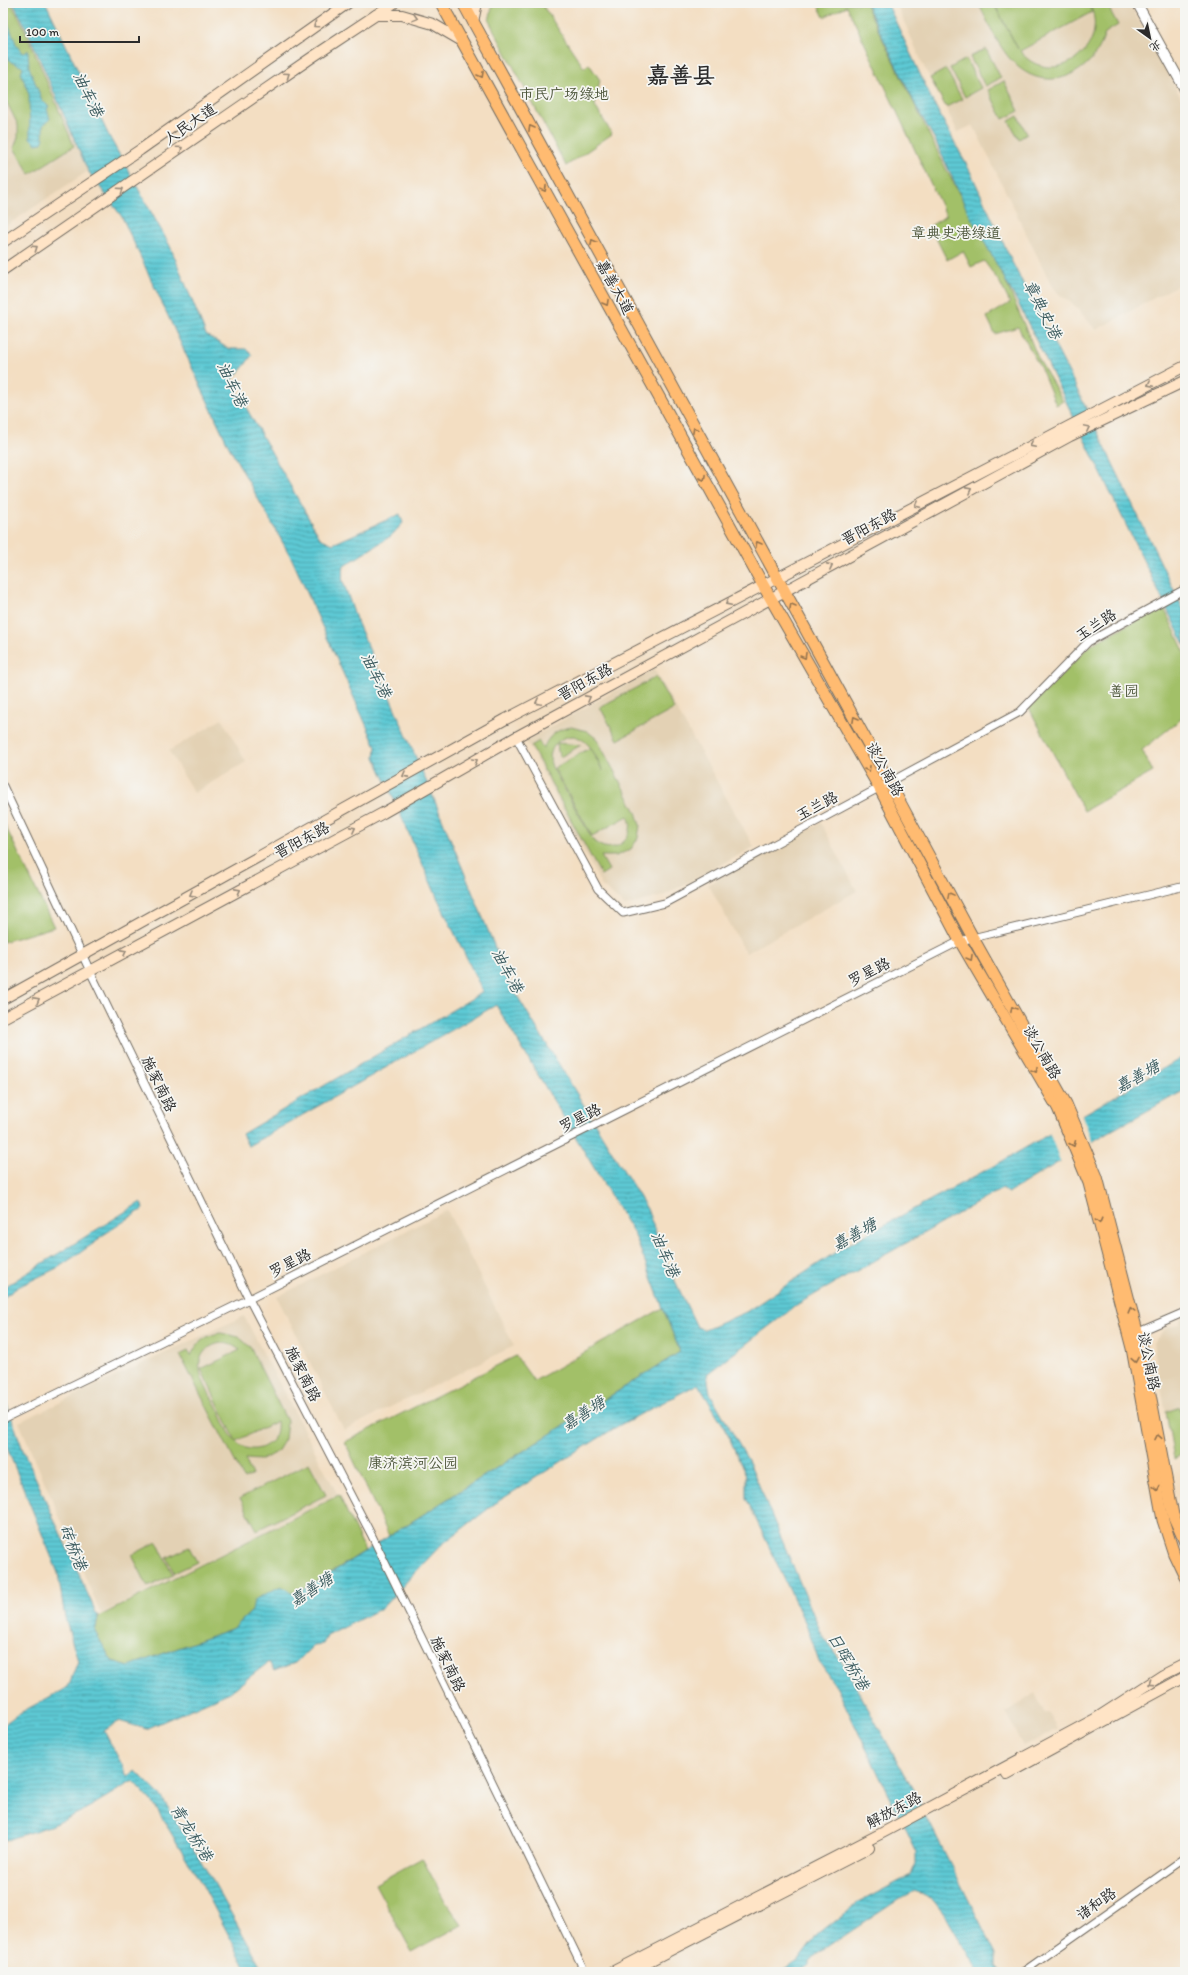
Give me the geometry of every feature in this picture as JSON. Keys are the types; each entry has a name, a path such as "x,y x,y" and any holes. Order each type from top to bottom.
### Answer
{"main road":[{"name":"人民大道","path":"3,242 140,150 348,3"},
{"name":"人民大道","path":"3,270 311,58 394,3"},
{"name":"嘉善大道","path":"441,3 763,585"},
{"name":"嘉善大道","path":"463,3 776,578"},
{"path":"473,22 477,3"},
{"path":"376,15 402,15 425,21 462,41"},
{"name":"晋阳东路","path":"3,999 506,719 776,578 1068,432 1185,366"},
{"name":"晋阳东路","path":"1102,414 1185,381"},
{"name":"晋阳东路","path":"3,1018 383,813 516,737 784,591 1068,432"},
{"name":"谈公南路","path":"776,578 889,782 1062,1106 1093,1180 1133,1334 1173,1515 1185,1542"},
{"name":"谈公南路","path":"763,585 879,787 960,941 1062,1106"},
{"name":"谈公南路","path":"1133,1334 1163,1520 1174,1554 1185,1577"},
{"name":"解放东路","path":"628,1972 942,1805 1111,1710 1163,1675 1185,1664"},
{"name":"解放东路","path":"942,1805 1099,1726 1185,1677"},
{"name":"解放东路","path":"612,1972 689,1931 886,1835"}],"street":[{"path":"1137,3 1185,90"},
{"name":"玉兰路","path":"516,737 598,889 623,913 665,903 1020,712 1088,642 1185,590"},
{"name":"施家南路","path":"3,786 90,971 249,1298 372,1536 585,1972"},
{"name":"罗星路","path":"3,1420 960,941 1185,886"},
{"path":"1133,1334 1185,1312"},
{"name":"诸和路","path":"1023,1972 1185,1858"}],"shaded area":[{"path":"3,3 13,3 25,25 88,171 3,228"},
{"path":"896,3 1129,3 1185,105 1185,281 1096,330 1074,305 1059,294 1051,284 973,125 958,132 923,65"},
{"path":"654,669 754,847 663,896 625,906 602,886 526,741"},
{"path":"222,719 246,762 194,793 169,751"},
{"path":"821,823 857,891 746,953 708,884"},
{"path":"447,1210 514,1346 344,1430 277,1297"},
{"path":"244,1316 338,1495 101,1614 19,1422"},
{"path":"1185,1317 1185,1453 1174,1459 1153,1343 1165,1329 1181,1323 1180,1319"},
{"path":"1035,1693 1045,1714 1049,1713 1058,1728 1024,1746 1006,1713"}],"green space":[{"path":"3,3 11,3 23,25 74,146 30,174 14,148 18,137 18,125 3,95"},
{"name":"市民广场绿地","path":"493,3 541,3 584,68 589,64 600,80 595,106 612,134 566,166 489,21"},
{"name":"章典史港绿道","path":"817,3 865,3 947,171 1004,277 1039,360 1063,401 1056,405 1042,371 1018,327 995,334 987,317 1010,303 1000,283 984,261 971,267 963,251 947,260 930,226 946,216 847,6 824,17"},
{"path":"978,3 993,3 1018,49 994,3 1087,3 1091,11 1089,3 1106,3 1118,25 1105,33 1100,47 1081,69 1069,76 1055,79 1042,78 1028,73 1009,58 994,35","holes":["1092,12 1094,20 1093,36 1086,49 1075,59 1062,66 1047,67 1033,62 1020,51"]},
{"path":"986,49 1001,78 985,86 970,57"},
{"path":"966,59 981,88 965,97 950,68"},
{"path":"946,69 962,99 946,107 930,78"},
{"path":"1004,81 1019,111 1003,119 988,90"},
{"path":"1018,116 1027,134 1019,139 1009,121"},
{"name":"善园","path":"1163,606 1185,653 1185,716 1142,750 1153,772 1084,811 1029,708 1090,645"},
{"path":"656,677 674,709 618,740 600,707"},
{"path":"571,727 587,731 597,739 636,812 640,825 638,838 631,849 616,856 601,856 609,870 601,875 531,746 539,741 543,749 550,737 557,731","holes":["573,736 579,738 592,749 603,771 590,748 554,768 592,836 628,816 630,832 621,844 614,847 607,848 593,840 550,761 550,756 557,742 567,737"]},
{"path":"557,743 581,745 560,757"},
{"path":"3,821 54,927 3,942"},
{"name":"康济滨河公园","path":"663,1308 680,1352 389,1536 345,1442 516,1356 534,1381"},
{"path":"221,1333 239,1337 250,1347 287,1421 285,1439 277,1452 261,1460 245,1459 252,1475 244,1479 180,1355 188,1351 191,1356 199,1343 207,1337","holes":["224,1343 232,1345 240,1350 201,1369 236,1441 277,1421 277,1431 275,1436 266,1445 259,1448 244,1448 237,1443 206,1388 200,1373 201,1358 207,1349 214,1345"]},
{"path":"1180,1407 1182,1415 1185,1415 1185,1453 1174,1459 1166,1412"},
{"path":"309,1463 326,1495 257,1530 240,1498"},
{"name":"康济滨河公园","path":"339,1495 365,1551 295,1595 252,1611 234,1628 129,1666 112,1661 95,1632 98,1617"},
{"path":"157,1542 173,1575 148,1587 132,1555"},
{"path":"189,1547 197,1562 174,1573 167,1558"},
{"path":"422,1858 444,1899 462,1925 412,1952 375,1884"}],"water":[{"path":"13,3 46,3 109,136 170,246 206,335 229,349 246,349 252,355 231,381 320,538 333,544 400,514 403,523 391,536 344,566 342,578 356,619 434,799 510,984 647,1209 668,1266 697,1327 705,1330 746,1312 845,1246 999,1163 1185,1056 1185,1090 1105,1134 1008,1193 1002,1189 798,1304 707,1374 710,1393 750,1464 822,1635 844,1665 911,1786 996,1954 996,1966 1000,1972 978,1972 947,1918 933,1900 915,1891 901,1898 823,1950 800,1972 781,1972 797,1961 817,1935 856,1904 909,1876 916,1865 916,1852 837,1688 819,1662 807,1627 746,1498 746,1476 725,1428 698,1384 618,1426 497,1502 440,1546 382,1608 327,1636 323,1644 314,1645 295,1663 274,1671 269,1662 230,1692 146,1729 119,1721 104,1731 128,1776 136,1771 161,1796 213,1881 264,1972 248,1972 203,1886 153,1803 133,1781 63,1821 3,1842 3,1725 18,1714 68,1687 78,1661 65,1618 58,1573 3,1438 3,1394 23,1450 98,1617 95,1632 112,1661 129,1666 234,1628 252,1611 254,1600 281,1586 296,1595 680,1352 635,1236 496,1005 248,1146 242,1134 483,992 437,897 375,757 376,747 292,559 229,447 122,217 88,171 25,25"},
{"path":"866,3 887,3 932,100 971,173 1012,262 1071,377 1185,613 1185,646 1019,305 969,214 934,138 918,110"},
{"path":"3,11 17,46 22,53 25,53 28,50 29,67 42,100 49,107 47,109 50,119 43,125 44,138 42,143 36,144 30,138 29,94 21,73 23,67 11,62 3,54"},
{"path":"141,1202 143,1209 100,1237 97,1241 59,1267 18,1287 3,1298 3,1288"}],"pier":[{"path":"1081,1113 1093,1144 1061,1163 1049,1132"}],"district":[{"name":"嘉善县","path":"681,75"}],"water label":[{"name":"油车港","path":"89,94"},
{"name":"章典史港","path":"1043,309"},
{"name":"油车港","path":"233,384"},
{"name":"油车港","path":"377,675"},
{"name":"油车港","path":"508,970"},
{"name":"嘉善塘","path":"1137,1076"},
{"name":"嘉善塘","path":"854,1234"},
{"name":"油车港","path":"666,1254"},
{"name":"嘉善塘","path":"583,1413"},
{"name":"砖桥港","path":"74,1547"},
{"name":"嘉善塘","path":"311,1589"},
{"name":"日晖桥港","path":"849,1661"},
{"name":"青龙桥港","path":"192,1832"}]}
